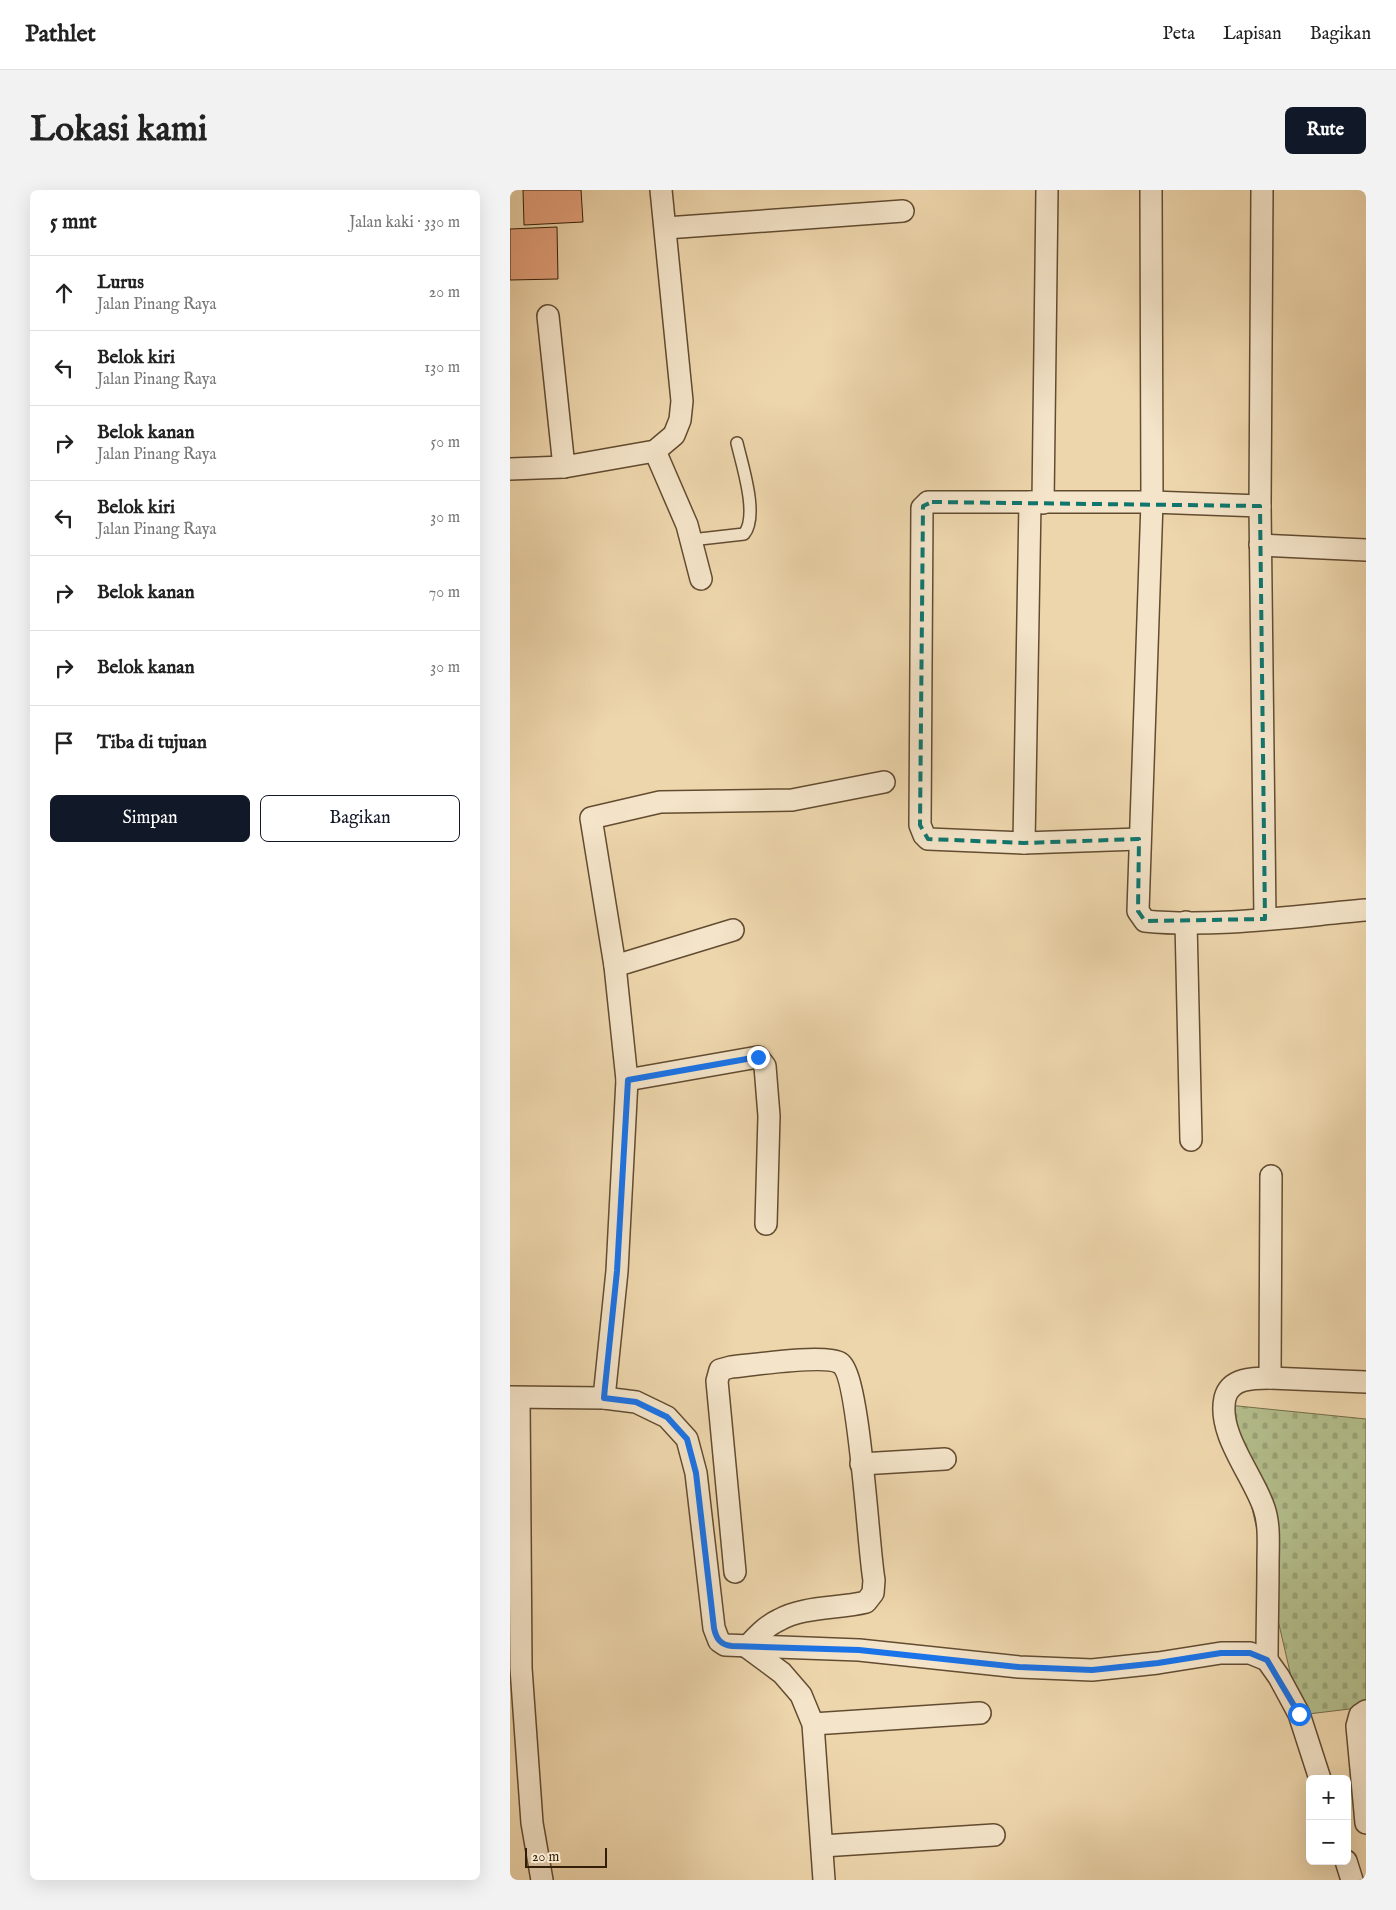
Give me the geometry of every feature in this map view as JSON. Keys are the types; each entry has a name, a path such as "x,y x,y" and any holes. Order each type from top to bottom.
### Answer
{"street":[{"path":"510,470 564,467 655,451 674,435 680,420 682,401 661,190"},
{"path":"1024,842 1047,190"},
{"path":"1151,190 1152,502 1138,911 1145,920 1154,922 1186,922 1265,919 1366,910"},
{"path":"1262,190 1260,546 1265,919"},
{"path":"666,228 902,211"},
{"path":"548,316 564,467"},
{"path":"655,451 687,525 701,579"},
{"path":"1139,839 1024,842 928,839 922,831 922,508 928,502 1152,502 1260,506"},
{"path":"1260,546 1366,550"},
{"path":"604,1398 617,1271 628,1080 615,966 591,818 660,802 792,800 884,782"},
{"path":"1186,922 1191,1140"},
{"path":"615,966 733,930"},
{"path":"628,1080 758,1057 763,1060 769,1116 766,1224"},
{"path":"1270,1378 1271,1176"},
{"path":"735,1572 717,1381 720,1370 730,1367 815,1360 839,1362 846,1370 857,1410 874,1580 869,1600 780,1619 764,1630 747,1647"},
{"path":"1319,1775 1299,1714 1267,1660 1268,1531 1265,1509 1230,1438 1224,1416 1226,1397 1232,1385 1248,1378 1366,1382"},
{"path":"542,1880 532,1823 516,1669 515,1397 604,1398 636,1402 667,1417 687,1439 696,1473 715,1633 719,1641 724,1645 859,1650 1019,1667 1092,1670 1158,1663 1221,1653 1250,1653 1267,1660"},
{"path":"861,1464 944,1459"},
{"path":"747,1647 782,1672 800,1695 814,1724 824,1880"},
{"path":"1366,1711 1360,1715 1357,1726 1366,1824"},
{"path":"814,1724 980,1713"},
{"path":"822,1846 994,1835"},
{"path":"1347,1865 1352,1880"}],"lane":[{"path":"691,540 744,534 750,527 751,511 737,443"}],"highlighted area":[{"path":"932,502 1260,506 1265,919 1145,921 1138,911 1139,839 1024,843 928,839 920,825 923,506"}],"green space":[{"path":"1228,1405 1366,1419 1366,1707 1300,1715"}],"building":[{"path":"523,190 581,190 583,222 524,225"},
{"path":"557,227 558,279 510,280 510,229"}],"route":[{"path":"758,1057 628,1080 617,1271 604,1398 636,1402 667,1417 687,1439 696,1473 714,1628 719,1641 724,1645 732,1646 859,1650 1019,1667 1092,1670 1158,1663 1221,1653 1250,1653 1267,1660 1279,1677 1299,1714"}]}
